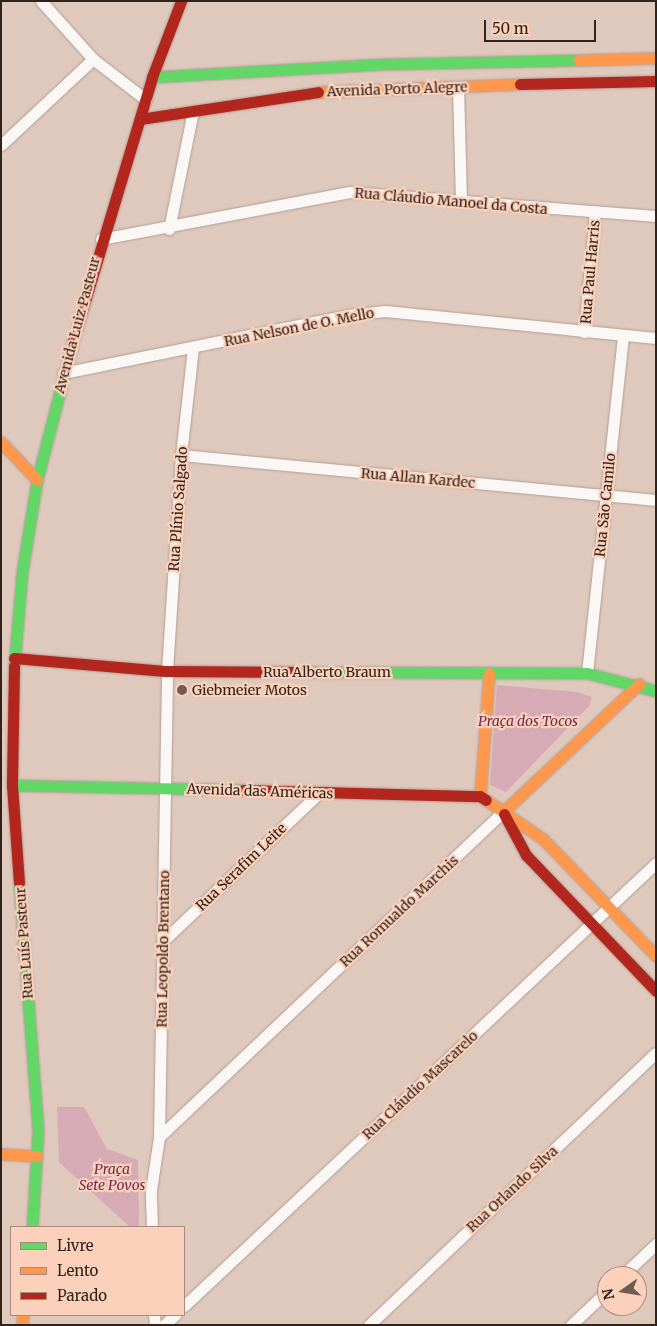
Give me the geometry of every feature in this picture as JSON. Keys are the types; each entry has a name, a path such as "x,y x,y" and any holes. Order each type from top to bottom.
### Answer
{"street":[{"path":"41,1 93,60 146,100"},
{"name":"Avenida Luiz Pasteur","path":"14,658 22,572 37,480 63,373 101,239 152,77 181,1"},
{"name":"Avenida Porto Alegre","path":"152,77 388,64 656,58"},
{"path":"1,146 93,60"},
{"path":"576,60 580,84"},
{"path":"388,64 390,87"},
{"name":"Avenida Porto Alegre","path":"140,119 291,94 390,87 458,87 656,81"},
{"path":"458,87 461,202"},
{"path":"169,229 193,111"},
{"name":"Rua Cláudio Manoel da Costa","path":"101,239 169,229 350,192 656,216"},
{"name":"Rua Paul Harris","path":"584,332 595,212"},
{"name":"Rua Nelson de O. Mello","path":"63,373 193,348 347,315 385,311 656,338"},
{"name":"Rua São Camilo","path":"587,674 623,336"},
{"name":"Rua Plínio Salgado","path":"167,671 181,455 193,348"},
{"path":"1,442 37,480"},
{"name":"Rua Allan Kardec","path":"181,455 656,500"},
{"name":"Rua Alberto Braum","path":"14,658 167,671 587,674 639,684"},
{"name":"Rua Luís Pasteur","path":"14,658 12,784 38,1130 32,1226"},
{"name":"Rua Leopoldo Brentano","path":"152,1226 151,1190 159,1138 164,940 164,789 167,671"},
{"path":"489,673 480,796 543,839 656,956"},
{"path":"639,684 656,684"},
{"path":"639,684 656,691"},
{"name":"Rua Romualdo Marchis","path":"159,1138 639,684"},
{"name":"Avenida das Américas","path":"12,784 480,796"},
{"name":"Rua Serafim Leite","path":"164,940 319,793"},
{"path":"503,812 526,855 656,991"},
{"name":"Rua Cláudio Mascarelo","path":"185,1305 656,863"},
{"name":"Rua Orlando Silva","path":"369,1325 656,1053"},
{"path":"1,1154 37,1156"},
{"path":"633,1266 656,1244"},
{"path":"571,1325 597,1300"},
{"path":"164,1325 174,1316"}],"green space":[{"name":"Praça dos Tocos","path":"497,685 577,692 592,697 589,706 506,792 490,785"},
{"name":"Praça Sete Povos","path":"57,1107 84,1107 107,1149 138,1160 139,1226 129,1226 59,1162"}],"traffic: fast":[{"path":"152,77 388,64 579,60"},
{"path":"14,666 22,572 37,480 73,341"},
{"path":"303,672 587,673 656,691"},
{"path":"12,785 243,790"},
{"path":"19,883 38,1130 32,1226"}],"traffic: slow":[{"path":"579,60 656,58"},
{"path":"318,92 520,84"},
{"path":"1,442 37,480"},
{"path":"480,796 489,673"},
{"path":"503,812 639,684"},
{"path":"486,800 543,839 656,956"},
{"path":"1,1154 37,1156"},
{"path":"22,1325 23,1316"}],"traffic: jam":[{"path":"73,341 152,77 181,1"},
{"path":"520,84 656,81"},
{"path":"140,119 318,92"},
{"path":"14,658 167,671 303,672"},
{"path":"14,666 12,785 19,883"},
{"path":"243,790 480,796 486,800"},
{"path":"504,814 526,855 656,991"}],"place":[{"name":"Giebmeier Motos","path":"182,690"}]}
